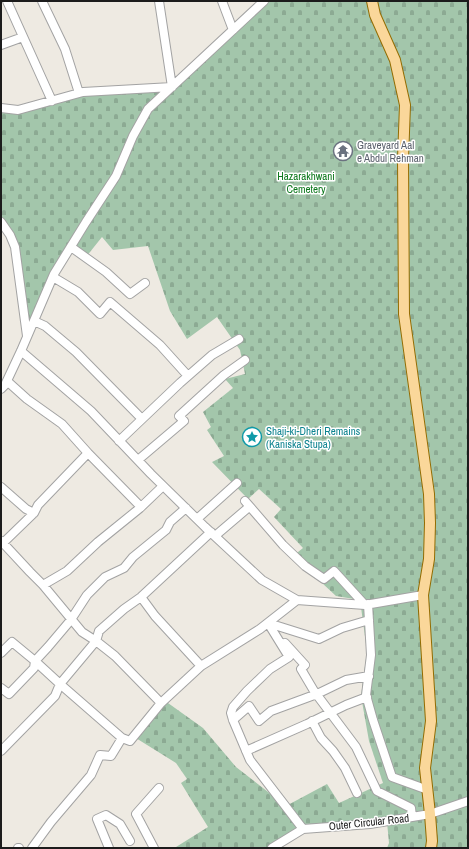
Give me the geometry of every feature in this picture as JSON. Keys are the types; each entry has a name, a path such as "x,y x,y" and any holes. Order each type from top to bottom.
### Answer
{"main road":[{"path":"372,1 375,15 395,60 405,105 404,314 428,487 430,523 429,559 423,595 432,721 425,768 430,814 432,841 431,848"}],"street":[{"path":"7,1 52,100"},
{"path":"42,1 65,49 80,93"},
{"path":"159,1 172,87"},
{"path":"222,1 233,30"},
{"path":"1,389 5,385 21,351 53,277 116,176 132,136 148,109 264,1"},
{"path":"1,45 23,37"},
{"path":"1,108 18,110 83,92 172,87"},
{"path":"1,222 15,247 27,337"},
{"path":"71,246 106,272 130,294 145,283"},
{"path":"53,277 78,292 100,314 110,302 160,345 188,376"},
{"path":"34,321 45,326 76,352 142,419"},
{"path":"119,441 212,355 239,339"},
{"path":"21,351 90,411 163,486 262,580 297,600 366,604 423,595"},
{"path":"138,460 184,420 179,416 224,375 245,360"},
{"path":"7,381 27,399 62,424 141,507"},
{"path":"88,453 38,506 34,513 2,542 43,584 82,632 115,656 161,703"},
{"path":"197,519 237,484"},
{"path":"43,584 66,571 98,542 141,507 163,486"},
{"path":"1,487 26,509 34,513"},
{"path":"1,751 56,696 60,684 96,641 99,631 124,609 141,597 247,504 283,545 304,566 324,579 334,571 366,604 369,620 371,655 366,695 392,777 428,790"},
{"path":"1,688 8,694 34,668 35,661 71,619 87,595 105,577 124,568 133,557 166,530 170,522 186,508"},
{"path":"141,597 155,616 201,666"},
{"path":"1,653 12,642 122,738 130,741 161,703 201,666 260,629 297,600"},
{"path":"268,623 319,639 342,628 369,620"},
{"path":"268,623 305,665 302,669 317,694 356,747 377,791 411,808 412,817"},
{"path":"268,623 289,657 270,669 247,691 233,707 231,713 250,760 303,829"},
{"path":"233,720 249,706 259,721 271,711 317,694 346,680 369,676"},
{"path":"246,752 330,712 367,697"},
{"path":"312,721 321,738 333,751 345,768 357,793"},
{"path":"32,848 51,822 92,775 100,755 111,756 122,738"},
{"path":"154,848 136,814 159,788"},
{"name":"Outer Circular Road","path":"272,848 303,829 370,824 430,814 468,801"},
{"path":"109,848 97,819 106,815 120,824 130,842"}],"green space":[{"name":"Hazarakhwani Cemetery","path":"263,1 468,1 468,848 387,848 389,843 387,822 303,829 273,848 176,848 208,827 181,783 187,779 176,763 131,735 161,698 203,728 236,767 286,806 327,784 339,803 383,783 369,741 361,696 367,651 360,600 336,596 293,556 303,548 274,517 281,509 259,489 248,499 212,462 224,456 207,430 211,427 203,412 233,388 225,379 245,374 240,350 217,317 187,339 170,311 148,246 113,250 102,237 86,257 73,244 27,337 15,247 1,222 2,108 18,110 83,92 172,87"}],"place":[{"name":"Graveyard Aal e Abdul Rehman","path":"343,151"},
{"name":"Shaji-ki-Dheri Remains (Kaniska Stupa)","path":"252,437"}]}
